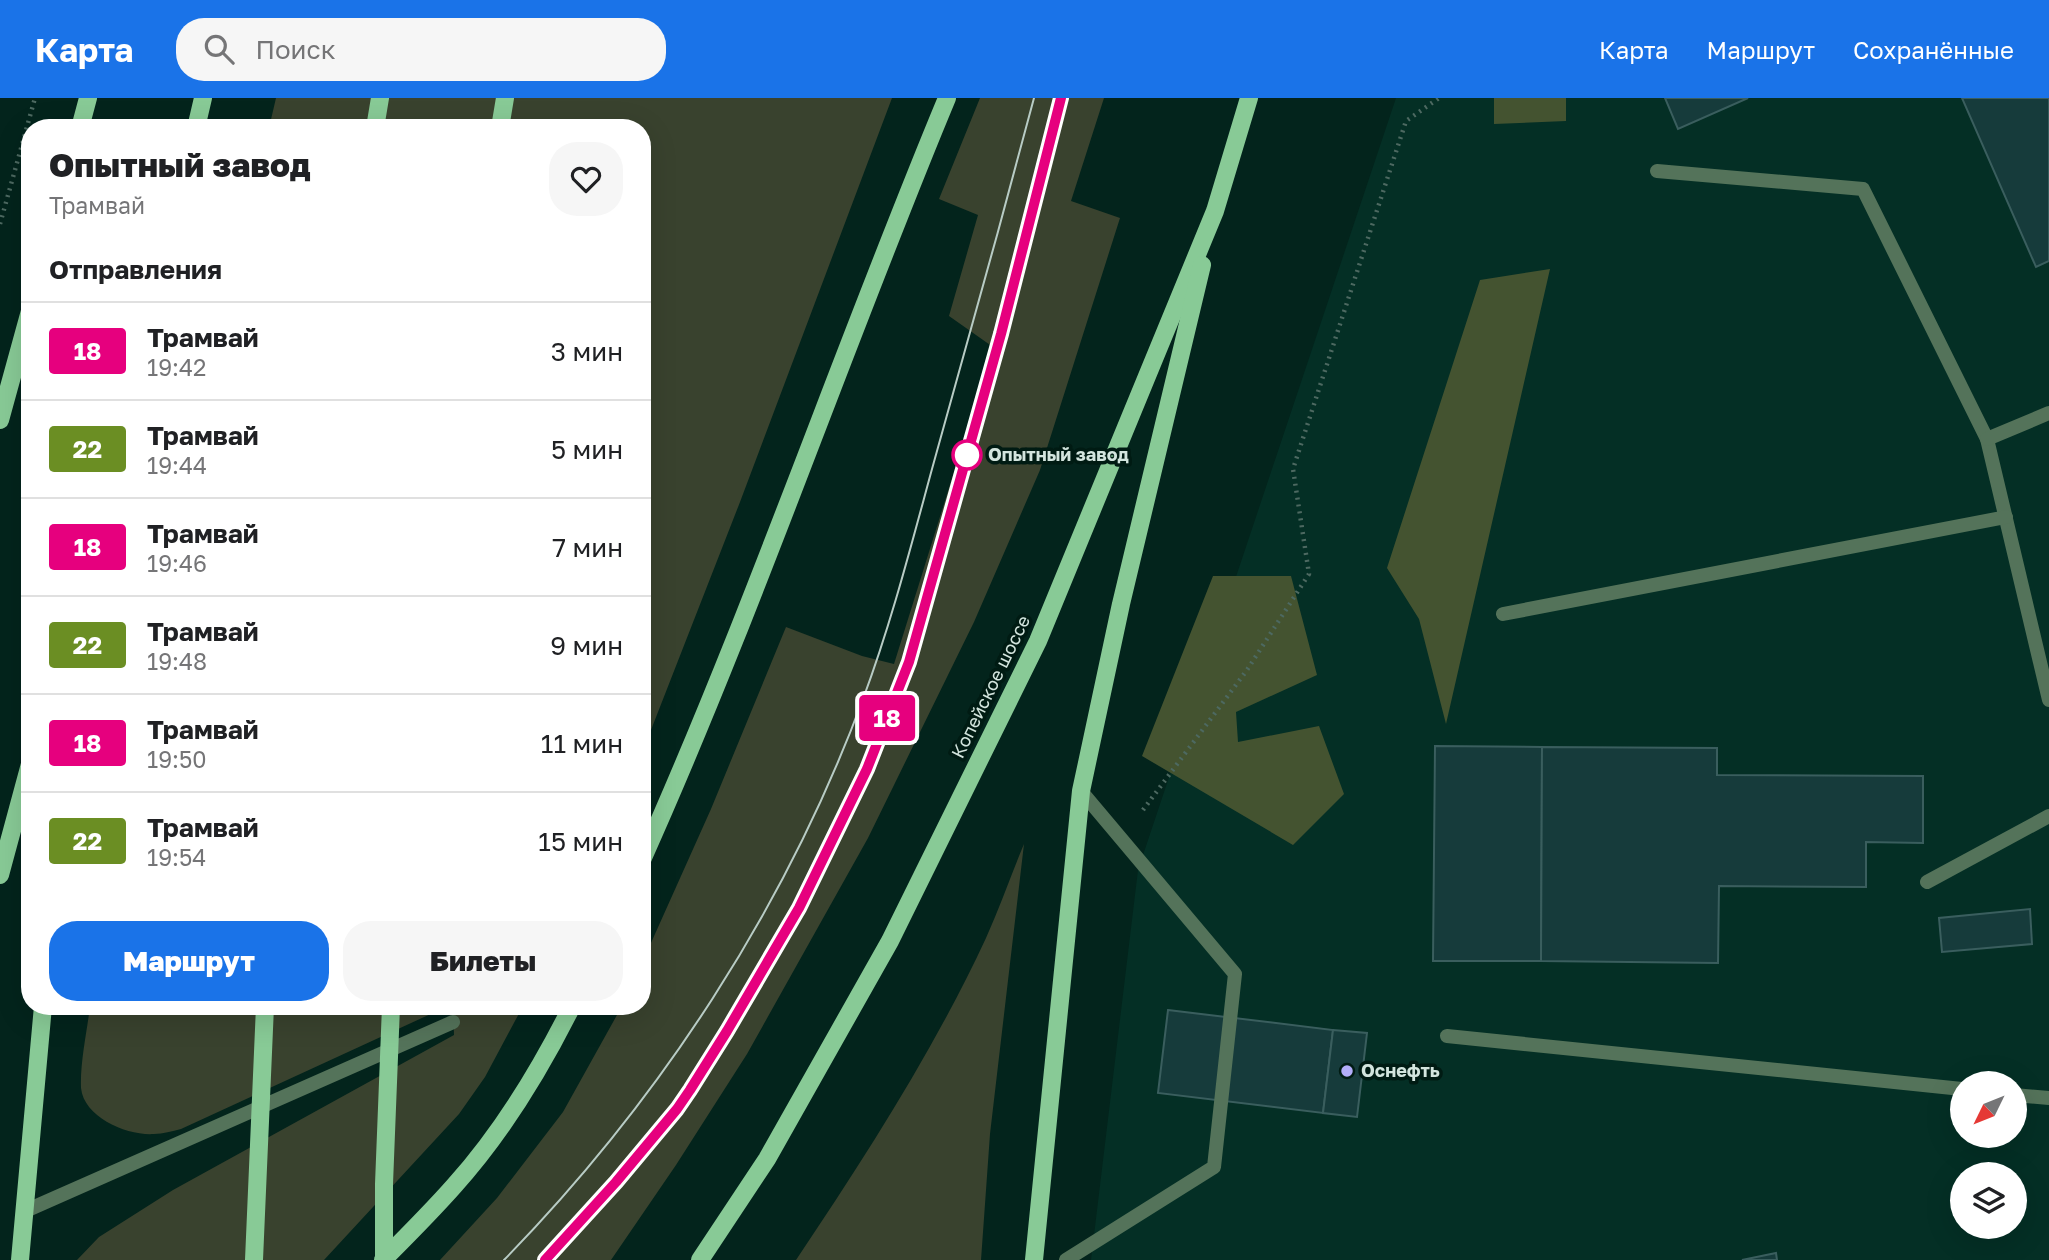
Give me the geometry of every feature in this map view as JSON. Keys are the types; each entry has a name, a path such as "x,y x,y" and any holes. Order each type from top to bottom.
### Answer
{"main road":[{"path":"82,119 88,98"},
{"path":"198,119 203,98"},
{"path":"376,119 380,98"},
{"path":"502,119 505,98"},
{"path":"651,840 691,751 888,241 947,98"},
{"name":"Копейское шоссе","path":"700,1260 767,1159 890,942 1032,654 1215,211 1250,98"},
{"path":"1034,1260 1082,791 1121,604 1215,211"},
{"path":"0,420 21,344"},
{"path":"0,875 21,797"},
{"path":"20,1260 42,1015"},
{"path":"254,1260 265,1015"},
{"path":"384,1260 391,1015"},
{"path":"384,1260 456,1185 497,1131 553,1044 568,1015"}],"lane":[{"path":"1657,171 1863,188 1987,439 2049,700"},
{"path":"1987,439 2049,413"},
{"path":"1503,614 2006,517"},
{"path":"1066,1260 1214,1167 1235,974 1082,791"},
{"path":"1927,882 2049,816"},
{"path":"23,1212 453,1023"},
{"path":"1447,1036 1950,1088"},
{"path":"2027,1096 2049,1098"}],"path":[{"path":"29,119 35,98"},
{"path":"1121,839 1247,670 1309,574 1293,468 1406,121 1439,98"},
{"path":"0,224 21,148"}],"shaded area":[{"path":"276,98 892,98 651,730 651,119 271,119"},
{"path":"980,98 1104,98 1071,201 1120,218 1040,470 974,622 868,838 747,1054 611,1260 440,1260 497,1198 563,1112 617,1015 651,1015 651,943 711,809 786,627 862,656 894,664 993,347 949,316 978,215 939,199"},
{"path":"1396,98 2049,98 2049,1260 1091,1260 1138,870"},
{"path":"1494,98 1566,98 1566,121 1494,124"},
{"path":"1550,269 1446,724 1419,619 1387,568 1480,280"},
{"path":"1213,576 1291,576 1317,675 1236,712 1238,742 1319,726 1344,794 1293,845 1142,756"},
{"path":"1024,844 990,1134 981,1260 796,1260 873,1142 944,1021 986,938"},
{"path":"89,1015 428,1015 181,1129 164,1133 132,1132 99,1116 84,1099 81,1088"},
{"path":"453,1015 518,1015 485,1077 459,1114 324,1260 77,1260 99,1237 173,1190 454,1035"}],"building":[{"path":"1665,98 1748,98 1678,129"},
{"path":"1962,98 2049,98 2049,261 2036,267"},
{"path":"1435,746 1542,747 1541,961 1433,961"},
{"path":"1542,747 1717,748 1717,775 1923,776 1923,843 1866,842 1866,887 1719,886 1718,963 1541,961"},
{"path":"2030,909 2032,944 1942,952 1939,918"},
{"path":"1168,1010 1333,1030 1323,1113 1158,1093"},
{"path":"1333,1030 1367,1033 1357,1117 1323,1113"},
{"path":"1776,1253 1777,1260 1742,1260"}],"tram line":[{"path":"504,1260 561,1199 666,1068 756,927 796,853 832,777 863,699 892,614 1034,98"},
{"path":"545,1260 616,1182 677,1109 727,1031 799,908 867,769 909,662 1001,334 1061,98"},
{"name":"18","path":"545,1260 616,1182 690,1090 799,908 867,769 909,662 1001,334 1061,98"}],"place":[{"name":"Опытный завод","path":"967,455"},
{"name":"Оснефть","path":"1347,1071"}]}
